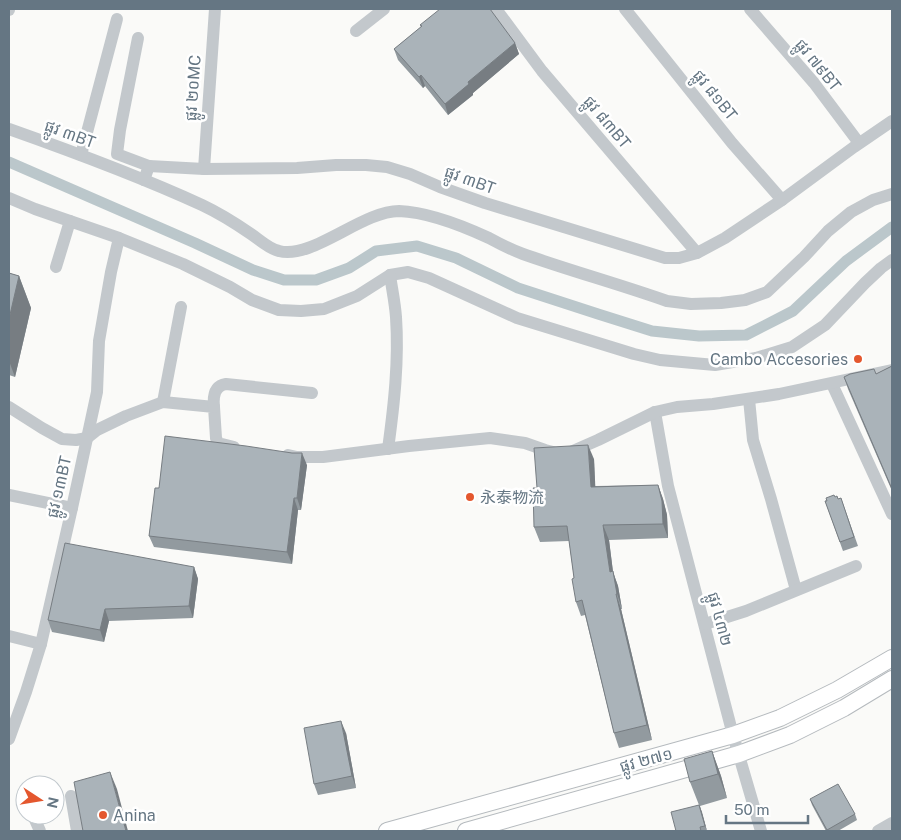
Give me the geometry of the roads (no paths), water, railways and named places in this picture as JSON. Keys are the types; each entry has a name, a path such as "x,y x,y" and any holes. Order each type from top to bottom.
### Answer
{"main road":[{"name":"ផ្លូវ ២៧១","path":"387,831 734,735 780,718 837,690 892,658"},
{"name":"ផ្លូវ ២៧១","path":"466,831 739,754 790,735 844,708 892,679"}],"street":[{"name":"ផ្លូវ ២០MC","path":"204,169 215,9"},
{"path":"356,30 384,9"},
{"name":"ផ្លូវ ៨៣BT","path":"496,9 542,71 697,253"},
{"name":"ផ្លូវ ៨១BT","path":"625,9 732,143 782,200"},
{"name":"ផ្លូវ ៧៩BT","path":"750,9 814,83 859,143"},
{"path":"80,155 117,19"},
{"name":"ផ្លូវ ៣BT","path":"138,38 117,154 149,166 204,169 297,168 336,165 387,167 485,203 664,258 678,258 697,253 724,238 782,200 892,121"},
{"name":"ផ្លូវ ៣BT","path":"9,129 144,180 204,206 278,251 290,253 303,250 369,219 398,211 419,214 451,223 522,254 667,301 691,304 745,300 767,292 851,212 873,200 892,194"},
{"path":"144,180 149,166"},
{"path":"9,198 119,238 183,264 252,300 280,310 324,309 357,296 390,275 408,272 429,278 517,318 634,354 660,360 715,365 756,358 792,347 825,325 876,273 892,260"},
{"path":"56,267 70,221"},
{"name":"ផ្លូវ ១៣BT","path":"9,739 26,692 40,644 72,508 97,392 99,340 119,238"},
{"path":"388,449 395,393 397,353 396,317 390,275"},
{"path":"163,402 180,307"},
{"path":"279,454 297,457 323,457 490,438 525,443 545,450 562,453 582,448 655,412 677,407 748,400 892,370"},
{"path":"242,448 218,443 216,438 214,396 220,385 226,384 312,393"},
{"path":"832,384 892,514"},
{"path":"748,400 752,440 771,499 796,590"},
{"path":"9,407 62,439 76,440 87,438 107,424 163,402 214,407"},
{"name":"ផ្លូវ ៤៣២","path":"655,412 668,486 761,831"},
{"path":"9,494 72,508"},
{"path":"704,624 746,611 856,566"},
{"path":"9,636 40,644"},
{"path":"71,796 76,831"},
{"path":"878,831 892,823"}],"waterway":[{"path":"9,162 253,270 284,280 316,280 349,268 376,251 417,246 456,258 518,288 598,314 652,331 699,336 746,335 793,311 846,261 892,227"}],"place":[{"name":"Cambo Accesories","path":"858,359"},
{"name":"永泰物流","path":"470,497"},
{"name":"Anina","path":"103,815"}]}
